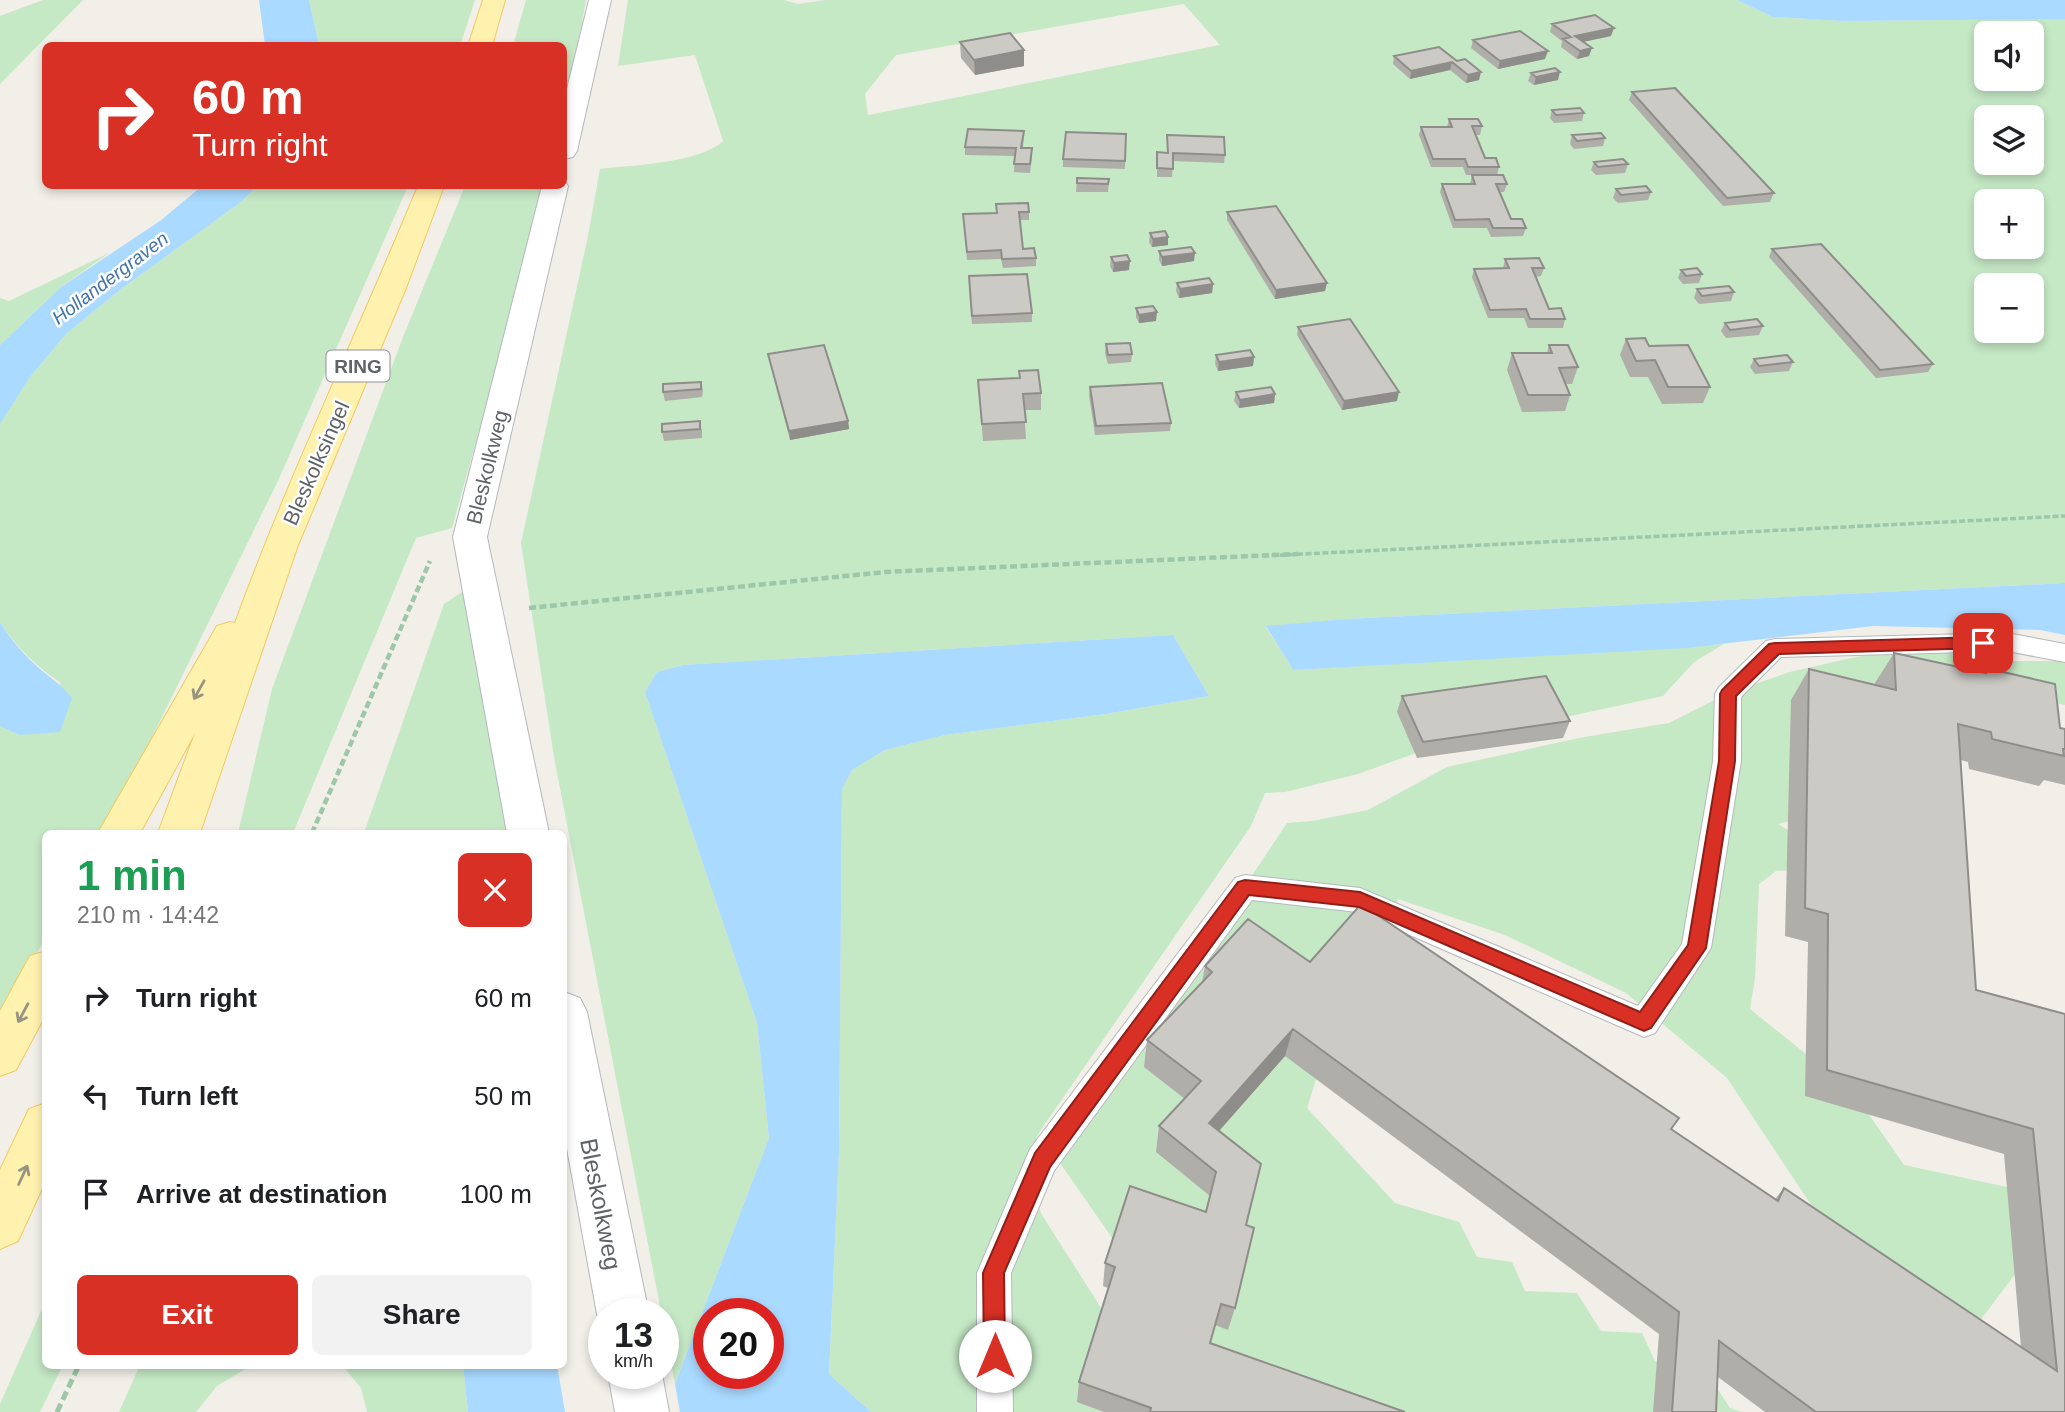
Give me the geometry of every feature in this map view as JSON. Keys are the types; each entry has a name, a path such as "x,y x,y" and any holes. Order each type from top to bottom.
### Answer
{"main road":[{"path":"481,42 494,0"},
{"name":"Bleskolksingel","path":"180,830 281,545 391,288 429,189"},
{"name":"Bleskolksingel","path":"121,830 281,545"},
{"path":"0,1055 42,977"},
{"path":"0,1224 42,1134"}],"street":[{"path":"567,138 600,0"},
{"name":"Bleskolkweg","path":"527,830 470,537 554,189"},
{"name":"Bleskolkweg","path":"567,1027 620,1298"},
{"path":"638,1389 642,1412"}],"lane":[{"path":"995,1412 994,1273 1042,1160 1245,887 1360,900 1644,1023 1696,948 1727,761 1728,694 1775,648 2007,642 2065,653"}],"path":[{"path":"485,612 885,572 2065,516"},
{"path":"313,830 428,562 470,537"},
{"path":"57,1412 77,1369"}],"green space":[{"path":"43,0 83,0 0,84 0,16"},
{"path":"309,0 475,0 461,42 318,42"},
{"path":"526,0 586,0 567,107 567,42 514,42"},
{"path":"628,0 784,0 798,4 826,0 1737,0 1773,17 1843,21 2065,19 2065,583 1346,619 1266,627 1293,670 1724,644 1694,662 1663,696 1441,744 1358,774 1285,792 1265,793 1251,826 1040,1131 1023,1169 1042,1215 1167,1412 871,1412 829,1374 839,1152 842,788 852,770 885,750 945,735 1106,714 1209,696 1173,635 683,665 657,672 645,692 757,1023 769,1138 708,1298 693,1298 693,1337 679,1374 679,1298 658,1298 554,757 521,543 588,236 600,169 683,158 699,154 723,141 695,55 618,66","holes":["1184,4 1220,45 868,115 865,94 896,55"]},
{"path":"254,189 407,189 277,483 106,830 42,830 42,943 0,1020 0,726 19,735 61,683 28,656 0,622 0,424 30,377 67,333 121,289 241,202"},
{"path":"464,189 546,189 452,528 416,538 294,830 239,830 272,689 403,337"},
{"path":"109,253 61,287 0,345 0,298 9,301"},
{"path":"465,590 515,830 365,830 444,604"},
{"path":"1906,649 2012,661 2065,661 2065,705 2033,698 1794,820 1778,824 1850,867 1776,871 1759,884 1755,978 1750,1009 1854,1093 1904,1165 2054,1197 2016,1273 1954,1355 1831,1235 1727,1078 1626,993 1505,935 1398,899 1369,1062 1326,1048 1307,1108 1395,1203 1459,1222 1477,1257 1512,1262 1525,1291 1577,1293 1601,1331 1642,1333 1655,1361 1707,1373 1730,1408 1743,1412 1221,1412 1179,1334 1060,1163 1287,823 1368,810 1447,767 1579,738 1669,723 1728,693 1790,672"},
{"path":"42,1309 42,1369 61,1369 40,1412 0,1412 0,1404"},
{"path":"138,1369 245,1369 217,1386 196,1412 119,1412"},
{"path":"345,1369 463,1369 468,1412 367,1412 361,1388"}],"water":[{"path":"259,0 309,0 318,42 265,42"},
{"path":"1737,0 2065,0 2065,19 1843,21 1773,17"},
{"name":"Hollandergraven","path":"198,189 254,189 241,202 121,289 67,333 30,377 0,424 0,345 61,287 160,221"},
{"path":"2065,583 2065,635 2040,630 1873,626 1687,648 1293,670 1266,626 1346,619"},
{"path":"0,622 23,653 72,698 60,732 19,735 0,726"},
{"path":"1173,635 1209,696 1106,714 945,735 885,750 852,770 842,789 839,1152 829,1374 871,1412 680,1412 676,1389 679,1389 679,1374 693,1337 693,1389 784,1389 784,1298 708,1298 769,1138 757,1023 645,692 657,672 683,665"},
{"path":"463,1369 558,1369 565,1412 468,1412"}],"building":[{"path":"1595,15 1614,28 1575,36 1592,48 1580,51 1563,39 1571,37 1552,24"},
{"path":"1520,31 1548,51 1500,61 1473,40"},
{"path":"1010,33 1024,50 974,60 960,42"},
{"path":"1439,47 1457,61 1465,59 1481,72 1468,75 1452,62 1411,71 1394,56"},
{"path":"1555,68 1560,72 1536,77 1531,73"},
{"path":"1675,88 1774,193 1727,198 1632,92"},
{"path":"1580,108 1584,113 1556,115 1552,110"},
{"path":"1449,119 1478,119 1482,126 1472,126 1485,158 1496,158 1499,167 1468,167 1465,159 1433,159 1421,127 1452,127"},
{"path":"968,129 1024,131 1021,148 1032,148 1030,164 1014,164 1016,148 965,147"},
{"path":"1066,132 1126,134 1125,161 1063,159"},
{"path":"1601,133 1605,138 1577,141 1572,135"},
{"path":"1167,135 1224,137 1225,155 1173,153 1173,169 1157,168 1157,152 1168,153"},
{"path":"1623,159 1628,164 1598,167 1594,162"},
{"path":"1472,175 1503,175 1507,184 1496,184 1511,219 1522,219 1526,228 1493,228 1489,219 1455,220 1442,184 1475,184"},
{"path":"1077,178 1109,179 1108,184 1077,183"},
{"path":"1646,186 1651,192 1621,195 1616,189"},
{"path":"1028,203 1029,212 1019,212 1023,249 1034,248 1036,258 1002,259 1001,250 967,252 963,214 997,213 996,204"},
{"path":"1276,206 1327,283 1276,290 1227,212"},
{"path":"1165,231 1168,237 1153,239 1150,233"},
{"path":"1821,244 1933,364 1880,370 1772,249"},
{"path":"1191,247 1195,253 1162,257 1159,251"},
{"path":"1127,255 1130,261 1114,263 1111,257"},
{"path":"1539,258 1544,268 1532,268 1549,309 1561,308 1565,319 1530,319 1526,309 1490,310 1474,269 1509,268 1505,259"},
{"path":"1697,268 1702,274 1686,276 1681,270"},
{"path":"1027,274 1032,313 972,316 969,276"},
{"path":"1209,278 1213,284 1180,289 1177,283"},
{"path":"1729,286 1734,292 1702,296 1697,289"},
{"path":"1153,306 1157,312 1139,315 1136,308"},
{"path":"1350,319 1399,392 1344,401 1298,327"},
{"path":"1757,319 1763,326 1730,330 1725,323"},
{"path":"1645,338 1649,346 1688,345 1710,387 1668,387 1655,360 1636,361 1626,339"},
{"path":"1130,343 1132,354 1108,355 1106,344"},
{"path":"824,345 848,421 789,431 768,354"},
{"path":"1549,345 1568,345 1578,367 1559,368 1570,395 1528,395 1512,353 1552,353"},
{"path":"1250,350 1254,357 1219,362 1216,355"},
{"path":"1787,355 1793,362 1759,366 1754,359"},
{"path":"1038,370 1041,393 1023,394 1026,422 982,424 978,380 1020,378 1019,371"},
{"path":"701,382 701,389 663,392 663,384"},
{"path":"1162,383 1171,423 1096,426 1090,387"},
{"path":"1271,387 1275,394 1240,400 1236,392"},
{"path":"700,421 700,429 662,432 662,424"},
{"path":"1894,653 1986,673 1986,668 2055,684 2060,728 2065,729 2064,756 1992,739 1991,732 1958,724 1976,990 2065,1014 2065,1412 1816,1412 1719,1341 1716,1412 1672,1412 1679,1312 1293,1029 1209,1123 1261,1164 1246,1225 1254,1228 1235,1308 1221,1304 1210,1343 1405,1412 1150,1412 1151,1408 1079,1382 1115,1267 1105,1263 1130,1186 1206,1212 1216,1172 1159,1126 1201,1081 1147,1040 1212,972 1205,966 1248,919 1310,962 1361,904 1679,1118 1671,1129 1778,1201 1784,1188 2057,1371 2033,1129 1827,1070 1828,914 1805,908 1809,669 1896,690"},
{"path":"1546,676 1570,721 1423,742 1402,696"}],"route":[{"path":"995,1356 994,1273 1042,1160 1245,887 1360,900 1644,1023 1696,948 1727,761 1728,694 1775,648 1983,643"}]}
